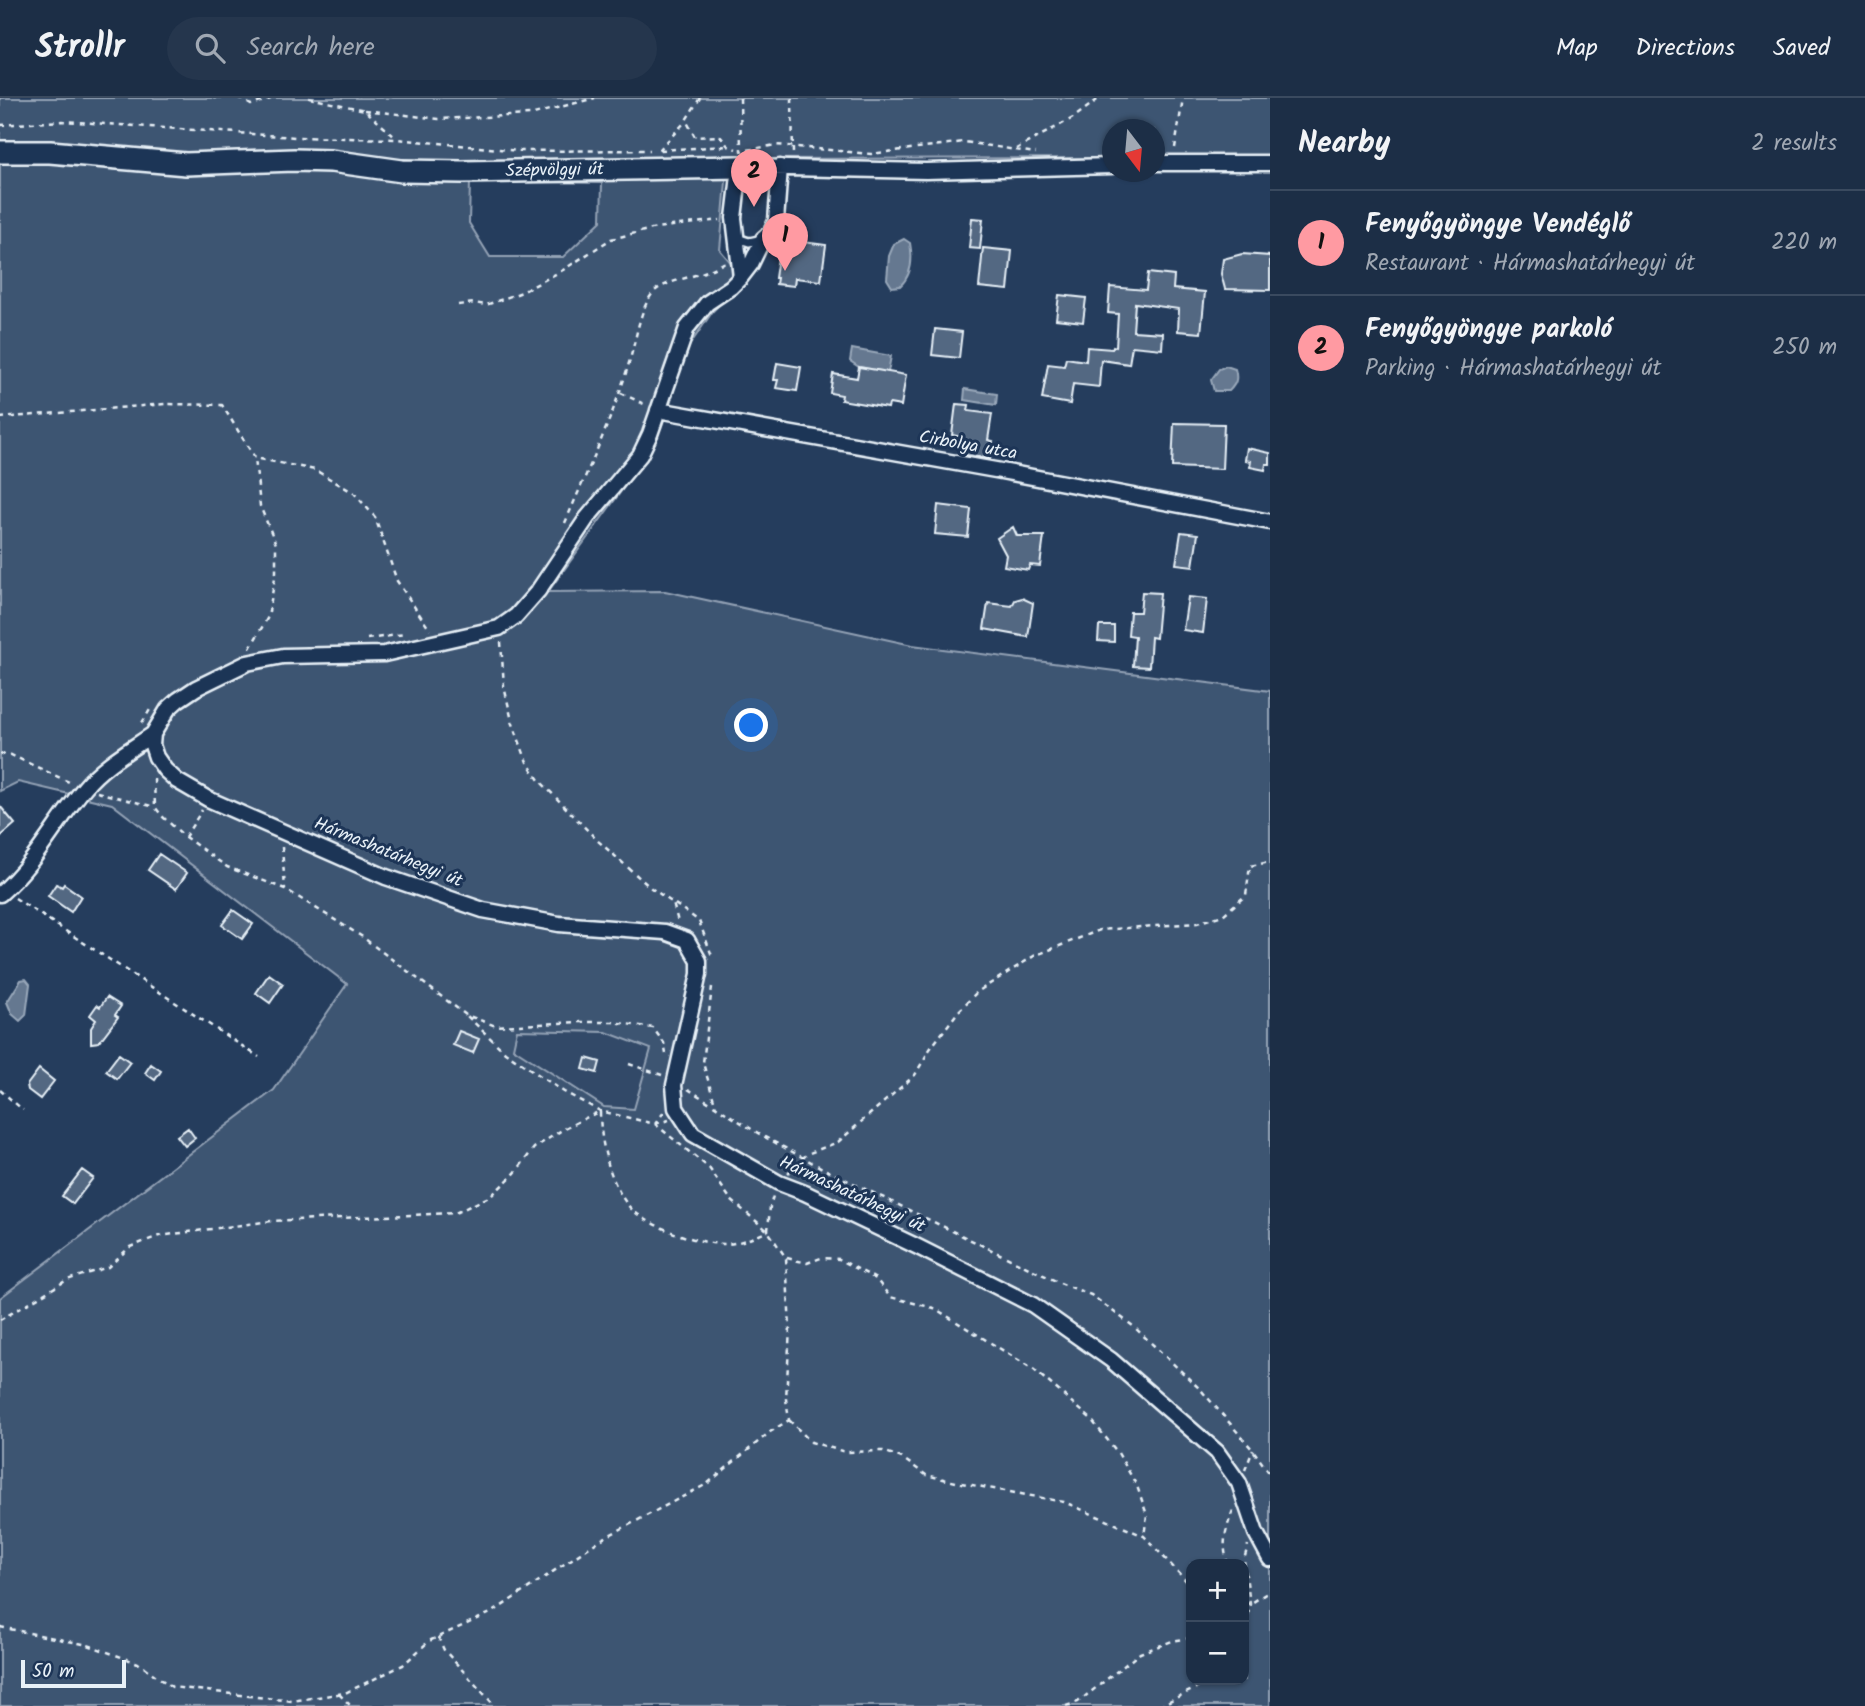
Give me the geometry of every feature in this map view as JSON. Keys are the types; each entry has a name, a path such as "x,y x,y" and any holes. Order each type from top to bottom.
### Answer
{"street":[{"name":"Szépvölgyi út","path":"0,152 50,152 186,164 331,161 414,171 741,159 787,167 926,171 1102,166"},
{"path":"741,159 734,218 741,277"},
{"path":"1165,163 1270,163"},
{"path":"2,892 51,836 83,788 97,774 153,734 168,709 205,683 247,663 284,656 384,654 499,628 526,606 587,518 640,455 687,328 707,303 741,277 751,264 762,239 771,232 776,221 787,167"},
{"name":"Cirbolya utca","path":"658,410 1270,522"},
{"name":"Hármashatárhegyi út","path":"153,734 152,745 156,757 164,770 177,781 208,799 386,877 483,910 559,924 665,932 682,937 696,952 699,974 674,1084 676,1108 693,1134 779,1183 806,1193 906,1241 1033,1305 1111,1360 1217,1452 1239,1483 1256,1533 1270,1559"}],"lane":[{"path":"738,245 762,239"}],"path":[{"path":"239,98 251,105 274,98"},
{"path":"309,98 365,110 439,119 530,115 595,98"},
{"path":"659,150 686,120 700,98"},
{"path":"740,98 741,159"},
{"path":"787,167 793,145 792,98"},
{"path":"1015,150 1073,118 1100,98"},
{"path":"1175,148 1183,98"},
{"path":"365,110 397,139"},
{"path":"686,120 695,137 720,136 741,159"},
{"path":"0,125 64,121 295,137 397,139 520,151 659,150 728,146"},
{"path":"741,159 776,145 871,154 964,142 1037,153"},
{"path":"458,306 474,303 485,305 522,292 611,239 656,228 734,218"},
{"path":"563,551 562,530 621,393 637,331 648,302 656,290 714,270 738,245"},
{"path":"621,393 658,410"},
{"path":"0,418 165,404 222,405 255,458 260,506 276,544 276,572 268,617 250,648"},
{"path":"255,458 315,470 354,493 375,517 397,581 430,630"},
{"path":"499,628 504,686 512,722 527,762 539,780 597,840 673,903 682,937"},
{"path":"0,754 9,754 83,788 155,807 186,837 227,867 285,889 361,936 466,1015 505,1052 564,1092 600,1111 655,1124 709,1168 731,1200 768,1231 786,1258 790,1328 786,1399 789,1420 811,1442 845,1452 883,1451 902,1458 926,1475 1064,1502 1144,1536 1186,1581"},
{"path":"154,772 155,807"},
{"path":"186,837 208,799"},
{"path":"281,830 285,889"},
{"path":"768,1231 770,1206 779,1183 807,1154 838,1142 915,1074 930,1049 977,992 1034,956 1100,930 1197,923 1223,915 1246,895 1250,866 1270,862"},
{"path":"2,892 259,1057"},
{"path":"466,1015 496,1026 580,1021 613,1022 653,1028 664,1044 665,1061"},
{"path":"629,1064 662,1074 674,1084 685,1087 803,1158 1060,1283 1091,1295 1133,1326 1201,1390 1270,1474"},
{"path":"662,1074 663,1068"},
{"path":"0,1090 23,1110"},
{"path":"0,1320 67,1280 108,1267 130,1247 159,1236 271,1222 455,1213 491,1196 515,1173 534,1148 565,1128 600,1111"},
{"path":"600,1111 600,1137 616,1187 629,1207 651,1223 708,1243 729,1244 768,1231"},
{"path":"786,1258 807,1263 821,1258 839,1259 876,1279 890,1297 934,1308 1033,1369 1090,1418 1118,1453 1137,1486 1147,1515 1144,1536"},
{"path":"0,1627 88,1645 138,1663 172,1687 292,1701 339,1694 403,1665 429,1641 493,1612 600,1540 707,1484 770,1432 789,1420"},
{"path":"1247,1622 1250,1604 1245,1550 1256,1533"},
{"path":"1250,1604 1270,1591"},
{"path":"438,1637 449,1656 495,1706"},
{"path":"1066,1706 1078,1702 1140,1653 1186,1639"},
{"path":"1159,1706 1203,1685"},
{"path":"339,1694 351,1706"}],"shaded area":[{"path":"0,98 1270,98 1270,157 1165,158 1165,119 1102,119 1102,158 728,159 720,250 745,279 713,311 687,349 651,450 548,592 665,591 912,645 1270,691 1270,1706 0,1706 0,1298 274,1090 347,984 112,804 18,782 0,791","holes":["470,181 602,183 601,221 563,257 490,257 469,223","517,1030 606,1032 651,1049 634,1109 604,1107 513,1048"]},
{"path":"904,239 910,243 911,266 904,282 900,286 892,287 887,279 889,256 894,244"},
{"path":"852,349 891,356 888,372 859,367 850,361"},
{"path":"1226,366 1235,369 1235,384 1229,391 1214,391 1211,380 1219,369"},
{"path":"965,389 997,394 996,405 964,400"},
{"path":"26,979 30,984 26,1015 20,1021 12,1014 7,1002 21,980"},
{"path":"517,1029 606,1032 651,1049 634,1110 604,1107 513,1047"}],"building":[{"path":"972,218 983,219 980,249 969,248"},
{"path":"796,241 826,245 821,281 795,278 794,286 776,284 779,249 795,250"},
{"path":"983,248 1012,251 1008,290 979,287"},
{"path":"1242,254 1270,256 1270,290 1225,289 1221,274 1223,259"},
{"path":"1148,273 1174,276 1173,289 1205,292 1201,333 1178,331 1179,309 1135,303 1133,331 1163,333 1162,349 1132,346 1129,364 1101,360 1099,387 1073,384 1070,404 1042,399 1048,364 1064,366 1066,358 1086,361 1087,347 1116,347 1118,314 1108,313 1110,287 1146,290"},
{"path":"1059,295 1086,298 1083,322 1056,319"},
{"path":"935,329 962,332 959,358 932,355"},
{"path":"777,363 801,367 797,391 776,388 778,380 774,380"},
{"path":"859,367 906,375 901,406 889,404 888,408 841,400 842,395 830,393 833,374 857,378"},
{"path":"956,404 969,405 968,411 992,414 988,440 993,441 990,459 960,454 962,437 952,435"},
{"path":"1174,423 1224,424 1222,469 1172,467"},
{"path":"1247,448 1270,453 1270,464 1266,464 1265,470 1250,467 1251,461 1245,460"},
{"path":"938,505 971,509 968,537 935,534"},
{"path":"1013,527 1017,536 1044,536 1040,566 1030,565 1028,570 1004,566 1006,555 997,538"},
{"path":"1181,532 1198,534 1193,566 1176,564"},
{"path":"1142,592 1160,593 1156,638 1151,637 1149,667 1133,666 1135,636 1128,635 1130,612 1140,612"},
{"path":"1188,597 1207,599 1203,633 1183,630"},
{"path":"1022,598 1033,603 1028,637 984,629 988,603 1012,606 1015,600"},
{"path":"1099,626 1114,626 1114,642 1098,641"},
{"path":"0,806 15,824 0,837"},
{"path":"159,854 187,873 176,889 148,870"},
{"path":"56,884 62,887 64,884 81,896 71,912 48,896"},
{"path":"233,910 253,924 242,939 222,925"},
{"path":"269,974 283,984 270,1003 256,993"},
{"path":"107,997 121,1006 115,1015 118,1017 99,1042 91,1043 91,1028 96,1020 90,1015"},
{"path":"459,1031 479,1039 473,1053 453,1045"},
{"path":"119,1054 130,1062 117,1079 106,1071"},
{"path":"586,1058 600,1062 597,1073 583,1069"},
{"path":"151,1064 161,1071 155,1080 145,1073"},
{"path":"39,1069 54,1081 40,1099 28,1090 27,1085"},
{"path":"188,1128 195,1138 185,1146 177,1136"},
{"path":"82,1170 93,1178 73,1204 62,1196"}],"place":[{"name":"Fenyőgyöngye parkoló","path":"754,207"},
{"name":"Fenyőgyöngye Vendéglő","path":"785,271"}]}
